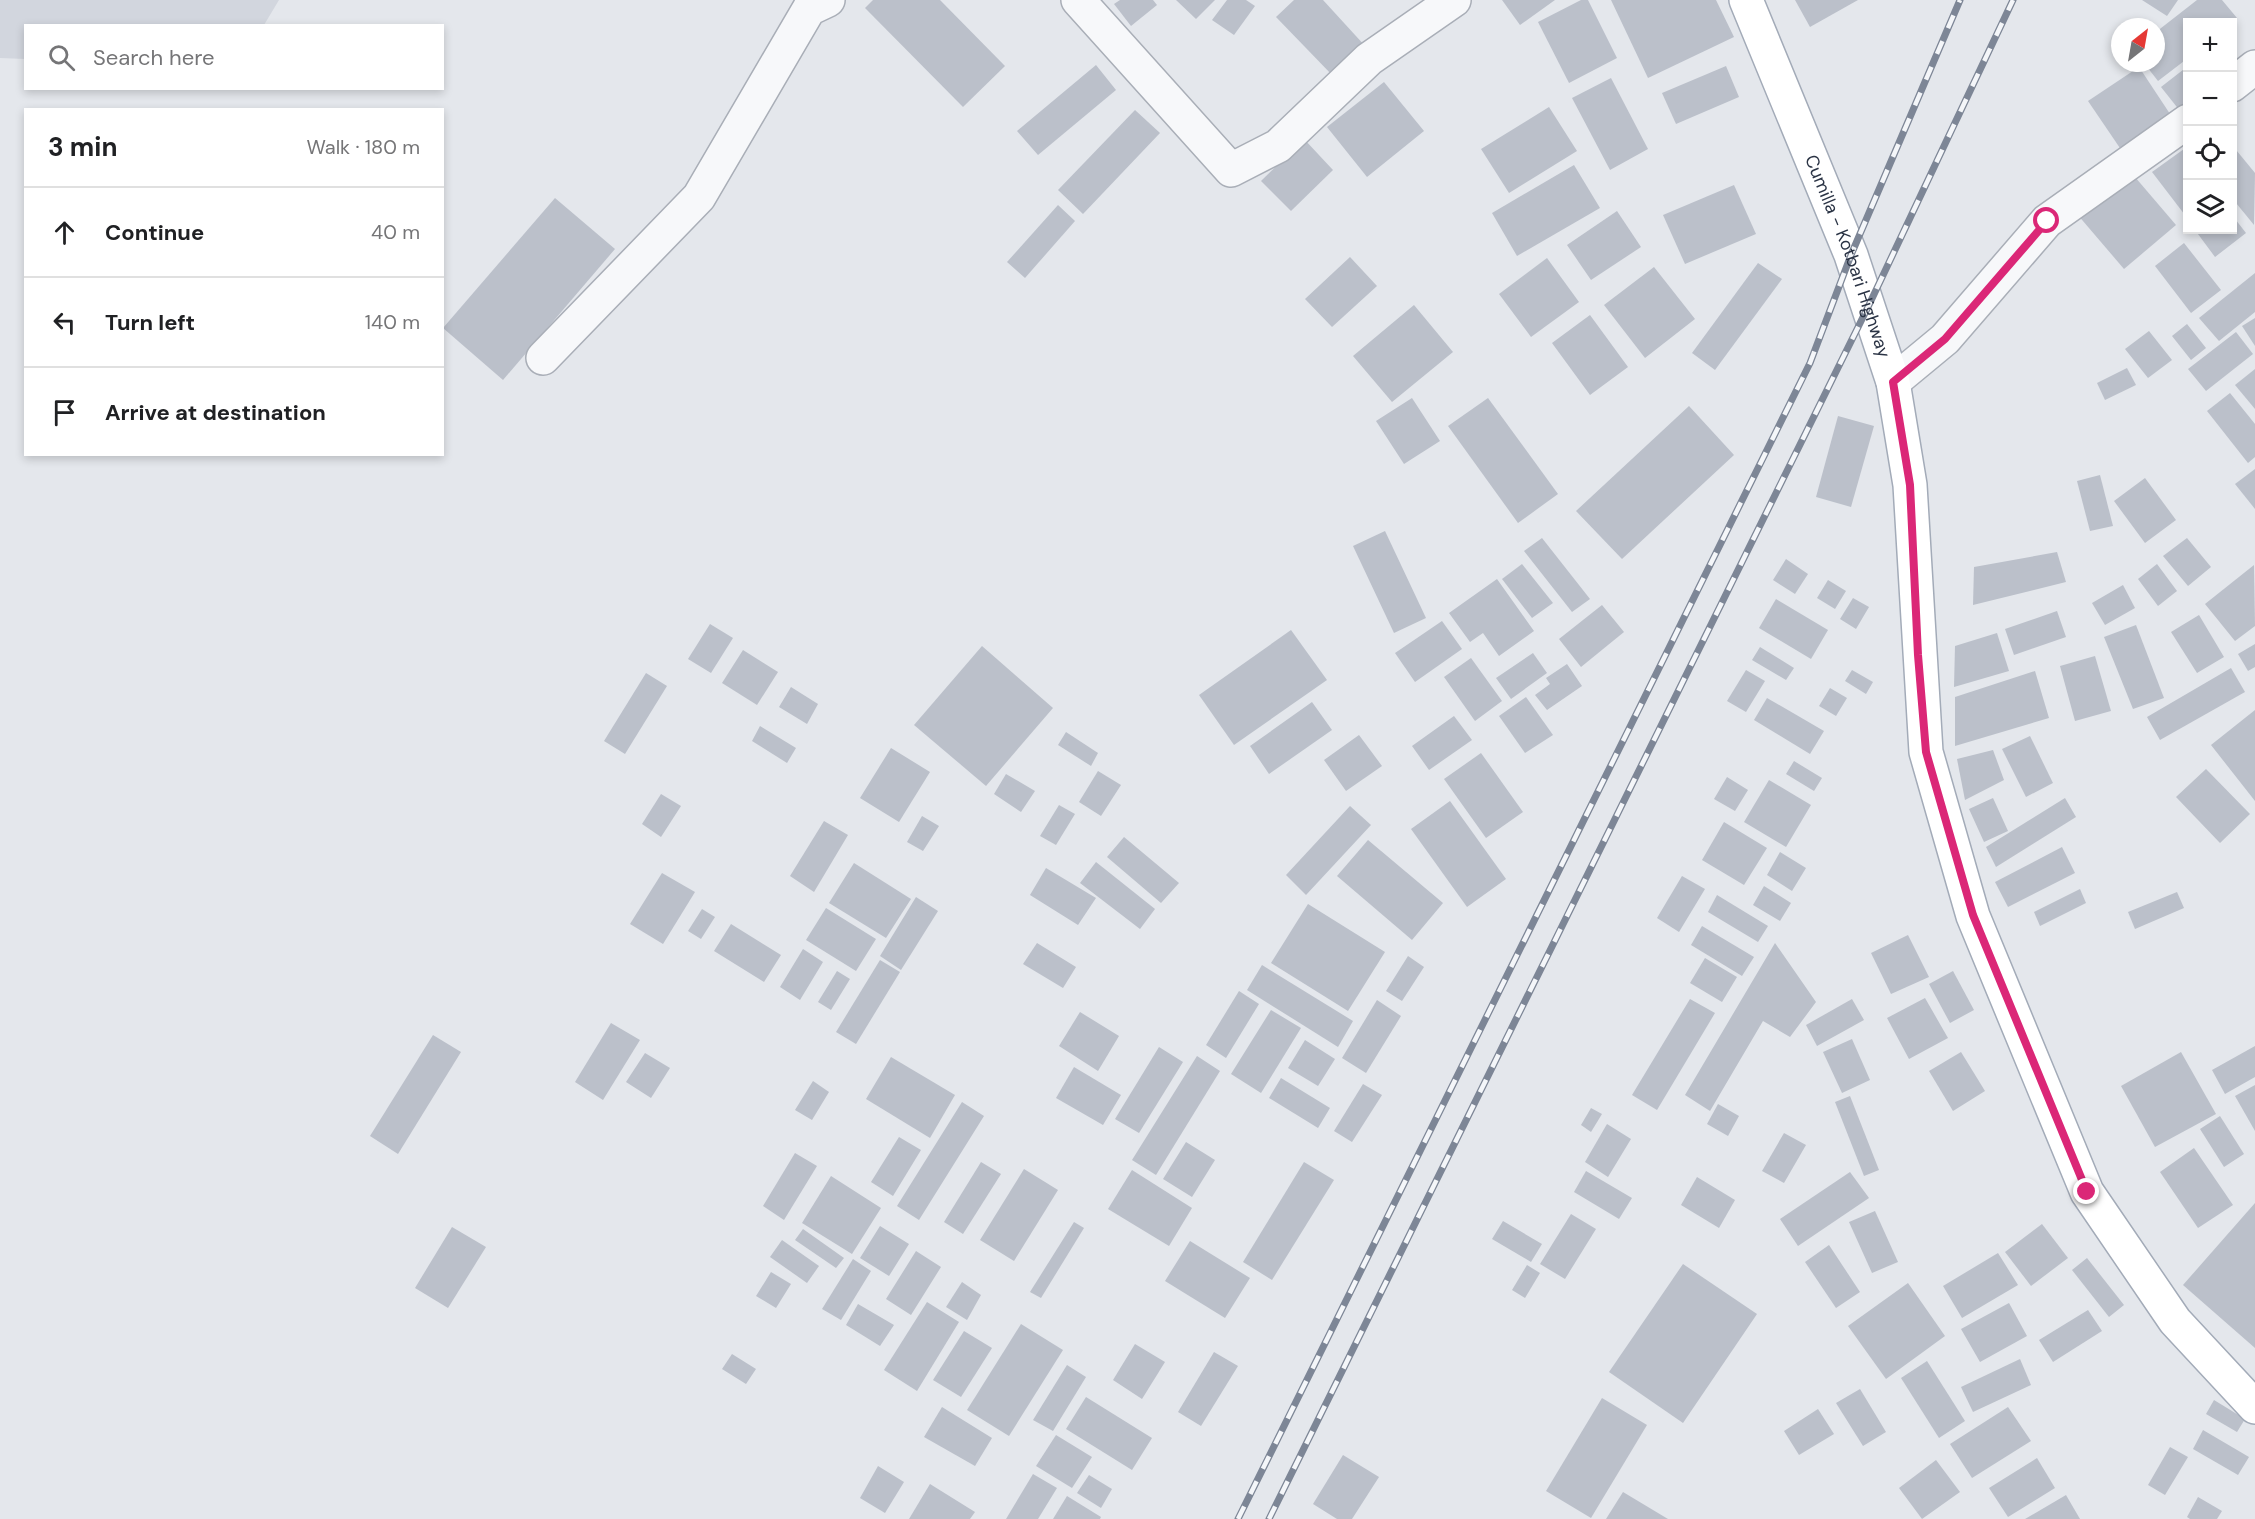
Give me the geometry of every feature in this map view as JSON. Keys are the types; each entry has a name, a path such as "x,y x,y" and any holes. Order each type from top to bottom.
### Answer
{"main road":[{"name":"Cumilla - Kotbari Highway","path":"1746,0 1851,255 1893,382 1910,485 1918,655 1926,752 1973,915 2087,1192 2175,1321 2255,1407"}],"street":[{"path":"543,358 699,197 809,9 828,0"},
{"path":"1078,0 1231,170 1278,147 1369,59 1454,0"},
{"path":"2237,81 2255,67"},
{"path":"1893,382 1945,339 2047,221 2183,124"}],"shaded area":[{"path":"0,0 279,0 265,24 24,24 24,59 0,58"}],"building":[{"path":"873,0 940,0 1005,66 963,107 865,8"},
{"path":"1120,0 1153,0 1157,5 1131,26 1114,4"},
{"path":"1176,0 1215,0 1196,19"},
{"path":"1227,0 1246,0 1255,6 1234,35 1212,20"},
{"path":"1294,0 1323,0 1366,47 1334,77 1276,17"},
{"path":"1502,0 1555,0 1520,25"},
{"path":"1581,0 1588,0 1617,58 1569,83 1538,22"},
{"path":"1611,0 1716,0 1734,37 1648,78"},
{"path":"1795,0 1858,0 1810,27"},
{"path":"2142,0 2178,0 2167,16"},
{"path":"2197,0 2222,0 2237,18 2183,18 2183,62 2158,81 2151,72 2165,72 2165,25"},
{"path":"1096,65 1116,90 1038,155 1017,131"},
{"path":"1726,66 1739,97 1676,124 1662,93"},
{"path":"2183,70 2183,115 2161,87"},
{"path":"2132,72 2142,72 2174,120 2124,154 2088,101"},
{"path":"1611,78 1648,149 1610,170 1572,98"},
{"path":"1384,82 1424,131 1367,177 1327,127"},
{"path":"1549,107 1577,151 1509,193 1481,149"},
{"path":"1135,110 1160,133 1083,214 1058,190"},
{"path":"1304,139 1333,170 1291,211 1261,181"},
{"path":"2183,150 2183,212 2152,172"},
{"path":"2237,151 2255,173 2254,225 2237,204"},
{"path":"1574,165 1600,208 1517,256 1492,213"},
{"path":"2129,170 2176,225 2124,269 2077,214"},
{"path":"1734,185 1756,234 1685,264 1663,215"},
{"path":"555,198 615,249 503,380 444,327"},
{"path":"1058,205 1075,221 1025,278 1007,262"},
{"path":"1617,211 1641,247 1591,280 1567,245"},
{"path":"2237,221 2246,233 2215,257 2198,234 2237,234"},
{"path":"2184,243 2221,290 2191,313 2155,266"},
{"path":"1350,257 1377,286 1332,327 1305,299"},
{"path":"1547,258 1579,302 1531,337 1499,294"},
{"path":"1758,263 1782,279 1715,370 1692,353"},
{"path":"1654,267 1695,319 1645,358 1604,305"},
{"path":"2255,273 2255,312 2219,341 2199,318"},
{"path":"1414,305 1453,352 1392,402 1353,356"},
{"path":"1590,315 1628,367 1590,395 1552,343"},
{"path":"2255,318 2255,346 2242,326"},
{"path":"2187,324 2206,348 2191,360 2172,336"},
{"path":"2149,331 2172,360 2148,378 2125,349"},
{"path":"2236,332 2253,354 2206,391 2188,369"},
{"path":"2127,368 2136,385 2105,400 2097,383"},
{"path":"2255,369 2255,409 2235,385"},
{"path":"2230,393 2255,424 2255,457 2248,463 2207,411"},
{"path":"1412,398 1440,441 1404,464 1376,421"},
{"path":"1488,398 1558,494 1518,523 1448,426"},
{"path":"1689,406 1734,455 1622,559 1576,511"},
{"path":"1838,416 1874,426 1851,507 1816,497"},
{"path":"2255,469 2255,509 2235,484"},
{"path":"2100,475 2113,526 2090,531 2077,481"},
{"path":"2145,478 2176,520 2145,543 2114,501"},
{"path":"1385,531 1426,618 1394,633 1353,546"},
{"path":"1542,538 1590,599 1572,612 1524,551"},
{"path":"2187,538 2211,567 2188,586 2163,556"},
{"path":"2057,552 2066,582 1973,605 1974,567"},
{"path":"1786,559 1808,574 1795,594 1773,580"},
{"path":"1522,564 1553,603 1532,618 1502,579"},
{"path":"2157,564 2177,591 2158,606 2138,579"},
{"path":"2254,565 2255,626 2235,641 2205,604"},
{"path":"1497,579 1534,631 1499,656 1483,633 1470,642 1449,613"},
{"path":"1828,580 1846,591 1835,609 1817,598"},
{"path":"2123,585 2135,608 2105,625 2092,603"},
{"path":"1853,598 1869,607 1856,629 1840,619"},
{"path":"1776,599 1828,630 1811,659 1759,628"},
{"path":"1602,605 1624,632 1581,667 1559,639"},
{"path":"2057,611 2066,637 2014,655 2005,629"},
{"path":"2199,615 2224,657 2197,673 2171,632"},
{"path":"1442,621 1462,649 1415,682 1395,653"},
{"path":"710,624 733,638 711,673 688,659"},
{"path":"2136,625 2164,698 2133,709 2104,637"},
{"path":"1291,630 1327,680 1234,745 1199,695"},
{"path":"1997,633 2009,671 1954,687 1955,646"},
{"path":"2255,644 2255,667 2248,671 2238,654"},
{"path":"982,646 1053,708 986,786 914,725"},
{"path":"1760,647 1794,668 1786,680 1752,660"},
{"path":"743,650 778,672 757,705 722,683"},
{"path":"1533,653 1547,673 1511,699 1496,678"},
{"path":"2095,656 2111,711 2075,721 2060,666"},
{"path":"1471,658 1502,701 1475,721 1444,677"},
{"path":"1567,664 1582,686 1547,710 1535,695 1550,684 1546,678"},
{"path":"2231,668 2245,692 2160,740 2147,717"},
{"path":"1746,670 1765,681 1746,712 1727,701"},
{"path":"1852,670 1873,682 1866,694 1845,681"},
{"path":"2035,671 2049,718 1955,746 1955,697"},
{"path":"646,673 667,686 625,754 604,741"},
{"path":"791,687 818,704 807,724 779,707"},
{"path":"1830,688 1847,698 1836,716 1819,706"},
{"path":"1526,697 1553,735 1525,753 1499,716"},
{"path":"1767,698 1824,731 1810,754 1754,720"},
{"path":"1312,702 1332,730 1269,774 1250,746"},
{"path":"2255,710 2255,801 2211,745"},
{"path":"1454,716 1472,740 1429,770 1412,746"},
{"path":"760,726 796,748 787,763 752,741"},
{"path":"1066,732 1098,753 1091,766 1058,745"},
{"path":"1359,735 1382,766 1346,791 1324,760"},
{"path":"2030,736 2053,783 2026,797 2002,749"},
{"path":"891,748 930,772 899,822 860,798"},
{"path":"1993,750 2004,780 1965,800 1957,759"},
{"path":"1481,753 1523,812 1486,838 1444,779"},
{"path":"1794,761 1822,778 1814,791 1786,774"},
{"path":"2206,769 2250,814 2220,843 2176,797"},
{"path":"1098,771 1121,785 1101,816 1079,802"},
{"path":"1006,774 1035,791 1021,812 994,794"},
{"path":"1727,777 1748,790 1735,811 1714,799"},
{"path":"1769,780 1811,805 1786,847 1744,822"},
{"path":"661,794 681,806 661,837 642,824"},
{"path":"1993,798 2008,831 1984,842 1969,809"},
{"path":"2065,798 2076,817 1996,867 1986,847"},
{"path":"1450,801 1506,879 1467,907 1411,829"},
{"path":"1059,805 1075,814 1056,845 1040,836"},
{"path":"1350,806 1371,825 1306,895 1286,875"},
{"path":"922,816 939,826 923,851 907,842"},
{"path":"824,821 848,835 814,892 790,876"},
{"path":"1724,822 1767,848 1744,885 1702,860"},
{"path":"1124,837 1179,883 1161,903 1107,857"},
{"path":"1368,840 1443,903 1412,940 1337,876"},
{"path":"2062,847 2075,873 2008,907 1995,882"},
{"path":"1780,852 1806,868 1792,891 1767,875"},
{"path":"1096,862 1155,909 1140,929 1080,883"},
{"path":"854,863 911,899 886,938 829,903"},
{"path":"1046,868 1096,898 1078,925 1030,895"},
{"path":"662,873 695,892 663,944 630,924"},
{"path":"1682,876 1705,889 1679,932 1657,918"},
{"path":"1764,886 1791,903 1780,921 1753,905"},
{"path":"2080,889 2086,903 2040,926 2034,912"},
{"path":"2177,892 2184,908 2135,929 2128,912"},
{"path":"1717,895 1768,926 1758,942 1708,912"},
{"path":"916,897 938,911 901,970 880,956"},
{"path":"1308,904 1385,952 1348,1011 1271,963"},
{"path":"826,908 876,939 856,971 806,940"},
{"path":"702,909 715,917 701,939 688,931"},
{"path":"731,924 781,955 764,982 714,951"},
{"path":"1702,926 1754,957 1742,976 1691,945"},
{"path":"1908,935 1929,977 1891,994 1871,953"},
{"path":"1037,943 1076,967 1063,988 1023,964"},
{"path":"1775,943 1816,1002 1790,1037 1763,1021 1710,1111 1685,1095"},
{"path":"803,949 823,962 800,1000 780,987"},
{"path":"1408,956 1424,967 1402,1001 1386,991"},
{"path":"1705,958 1737,977 1722,1002 1690,983"},
{"path":"880,960 900,972 856,1044 836,1032"},
{"path":"1262,965 1353,1021 1338,1047 1247,990"},
{"path":"837,971 850,979 831,1010 818,1002"},
{"path":"1953,971 1974,1010 1950,1023 1929,984"},
{"path":"1239,991 1259,1004 1226,1058 1206,1045"},
{"path":"1925,998 1948,1038 1909,1059 1887,1018"},
{"path":"1690,999 1715,1013 1657,1110 1632,1095"},
{"path":"1852,999 1864,1020 1817,1046 1806,1025"},
{"path":"1377,1000 1401,1016 1366,1073 1342,1058"},
{"path":"1271,1010 1301,1028 1261,1093 1231,1074"},
{"path":"1080,1012 1119,1036 1098,1071 1059,1046"},
{"path":"611,1023 640,1040 603,1100 575,1082"},
{"path":"433,1035 461,1052 398,1154 370,1136"},
{"path":"1852,1039 1870,1080 1842,1093 1823,1052"},
{"path":"1305,1040 1335,1059 1318,1086 1288,1068"},
{"path":"2255,1046 2255,1077 2225,1094 2212,1070"},
{"path":"1159,1047 1183,1062 1139,1133 1115,1119"},
{"path":"1961,1052 1985,1091 1953,1111 1929,1071"},
{"path":"2181,1052 2216,1114 2155,1147 2121,1086"},
{"path":"645,1053 670,1068 651,1098 626,1082"},
{"path":"1197,1056 1220,1071 1156,1175 1132,1160"},
{"path":"891,1057 955,1095 930,1138 866,1099"},
{"path":"1074,1067 1121,1095 1103,1125 1056,1098"},
{"path":"1281,1078 1330,1108 1318,1128 1269,1098"},
{"path":"813,1081 829,1092 812,1120 795,1110"},
{"path":"1363,1084 1382,1095 1352,1142 1334,1131"},
{"path":"2255,1085 2255,1131 2235,1096"},
{"path":"1850,1096 1879,1170 1864,1176 1835,1102"},
{"path":"962,1102 984,1116 919,1220 897,1206"},
{"path":"1718,1104 1739,1116 1728,1136 1707,1124"},
{"path":"1591,1108 1602,1114 1591,1132 1581,1125"},
{"path":"2220,1116 2244,1154 2224,1167 2200,1129"},
{"path":"1607,1124 1631,1139 1608,1177 1585,1162"},
{"path":"1784,1133 1806,1145 1784,1183 1762,1171"},
{"path":"899,1137 921,1150 893,1196 871,1182"},
{"path":"1186,1142 1215,1160 1192,1197 1163,1179"},
{"path":"2194,1148 2233,1205 2198,1228 2160,1172"},
{"path":"795,1153 817,1166 784,1220 763,1206"},
{"path":"981,1162 1001,1174 963,1234 944,1222"},
{"path":"1304,1162 1334,1180 1272,1280 1243,1262"},
{"path":"1024,1169 1058,1190 1014,1261 980,1240"},
{"path":"1132,1170 1192,1208 1169,1246 1108,1209"},
{"path":"1586,1171 1632,1198 1619,1219 1574,1192"},
{"path":"1850,1172 1869,1198 1798,1246 1780,1219"},
{"path":"831,1176 881,1208 852,1254 802,1223"},
{"path":"1697,1177 1735,1200 1719,1228 1681,1205"},
{"path":"2255,1203 2255,1348 2183,1285"},
{"path":"1875,1211 1898,1262 1872,1273 1849,1222"},
{"path":"1571,1214 1596,1229 1565,1279 1540,1264"},
{"path":"1503,1221 1542,1244 1531,1262 1492,1239"},
{"path":"1074,1222 1084,1228 1041,1298 1030,1292"},
{"path":"2042,1224 2068,1258 2031,1286 2005,1252"},
{"path":"880,1226 909,1244 889,1276 860,1258"},
{"path":"452,1227 486,1247 448,1308 415,1288"},
{"path":"803,1229 844,1258 836,1268 795,1240"},
{"path":"782,1240 819,1266 807,1283 770,1257"},
{"path":"1190,1241 1250,1278 1225,1318 1165,1281"},
{"path":"1829,1245 1860,1292 1836,1308 1805,1262"},
{"path":"916,1251 941,1267 911,1315 886,1299"},
{"path":"1998,1253 2018,1285 1962,1318 1943,1286"},
{"path":"2087,1258 2124,1305 2109,1317 2072,1270"},
{"path":"853,1259 871,1271 841,1320 822,1309"},
{"path":"1683,1264 1757,1314 1683,1423 1609,1372"},
{"path":"1527,1265 1540,1273 1525,1298 1512,1290"},
{"path":"771,1272 791,1284 776,1308 756,1296"},
{"path":"962,1282 981,1295 967,1320 946,1307"},
{"path":"1908,1283 1945,1336 1886,1379 1848,1326"},
{"path":"927,1302 959,1322 917,1391 884,1370"},
{"path":"2009,1303 2027,1336 1980,1362 1961,1329"},
{"path":"858,1304 894,1325 880,1346 846,1325"},
{"path":"2088,1310 2102,1331 2053,1362 2039,1340"},
{"path":"1021,1324 1063,1350 1009,1436 967,1410"},
{"path":"964,1331 992,1348 961,1397 933,1380"},
{"path":"1135,1344 1165,1362 1142,1399 1113,1380"},
{"path":"1214,1352 1238,1366 1201,1426 1178,1412"},
{"path":"732,1354 756,1369 746,1384 722,1369"},
{"path":"2020,1359 2031,1385 1973,1412 1961,1387"},
{"path":"1927,1361 1965,1421 1939,1438 1901,1378"},
{"path":"1067,1365 1086,1377 1053,1431 1033,1420"},
{"path":"1860,1389 1886,1432 1863,1446 1836,1403"},
{"path":"1086,1397 1152,1438 1132,1470 1066,1429"},
{"path":"1602,1398 1647,1425 1591,1518 1546,1491"},
{"path":"2214,1400 2245,1419 2237,1432 2206,1414"},
{"path":"942,1407 992,1438 975,1466 924,1437"},
{"path":"2008,1407 2031,1441 1972,1478 1950,1444"},
{"path":"1818,1409 1834,1434 1799,1455 1784,1431"},
{"path":"2203,1430 2249,1457 2238,1475 2193,1449"},
{"path":"1056,1435 1092,1457 1072,1488 1036,1466"},
{"path":"2170,1447 2188,1457 2165,1495 2148,1485"},
{"path":"1343,1455 1379,1477 1352,1519 1337,1519 1313,1504"},
{"path":"2037,1458 2055,1488 2008,1517 1989,1488"},
{"path":"1936,1460 1960,1492 1922,1519 1899,1488"},
{"path":"878,1466 904,1482 885,1513 860,1498"},
{"path":"1033,1474 1057,1488 1038,1519 1006,1519"},
{"path":"1089,1475 1112,1489 1101,1508 1077,1493"},
{"path":"930,1484 975,1512 970,1519 909,1519"},
{"path":"1623,1492 1668,1519 1606,1519"},
{"path":"2066,1495 2080,1519 2025,1519"},
{"path":"1067,1496 1101,1517 1100,1519 1053,1519"},
{"path":"2198,1497 2222,1511 2217,1519 2187,1517"}],"railway":[{"path":"1238,1519 1810,363 1851,255 1960,0"},
{"path":"1269,1519 1868,307 2013,0"}],"route":[{"path":"2047,221 1945,339 1893,382 1910,485 1918,655 1926,752 1973,915 2087,1192"}]}
